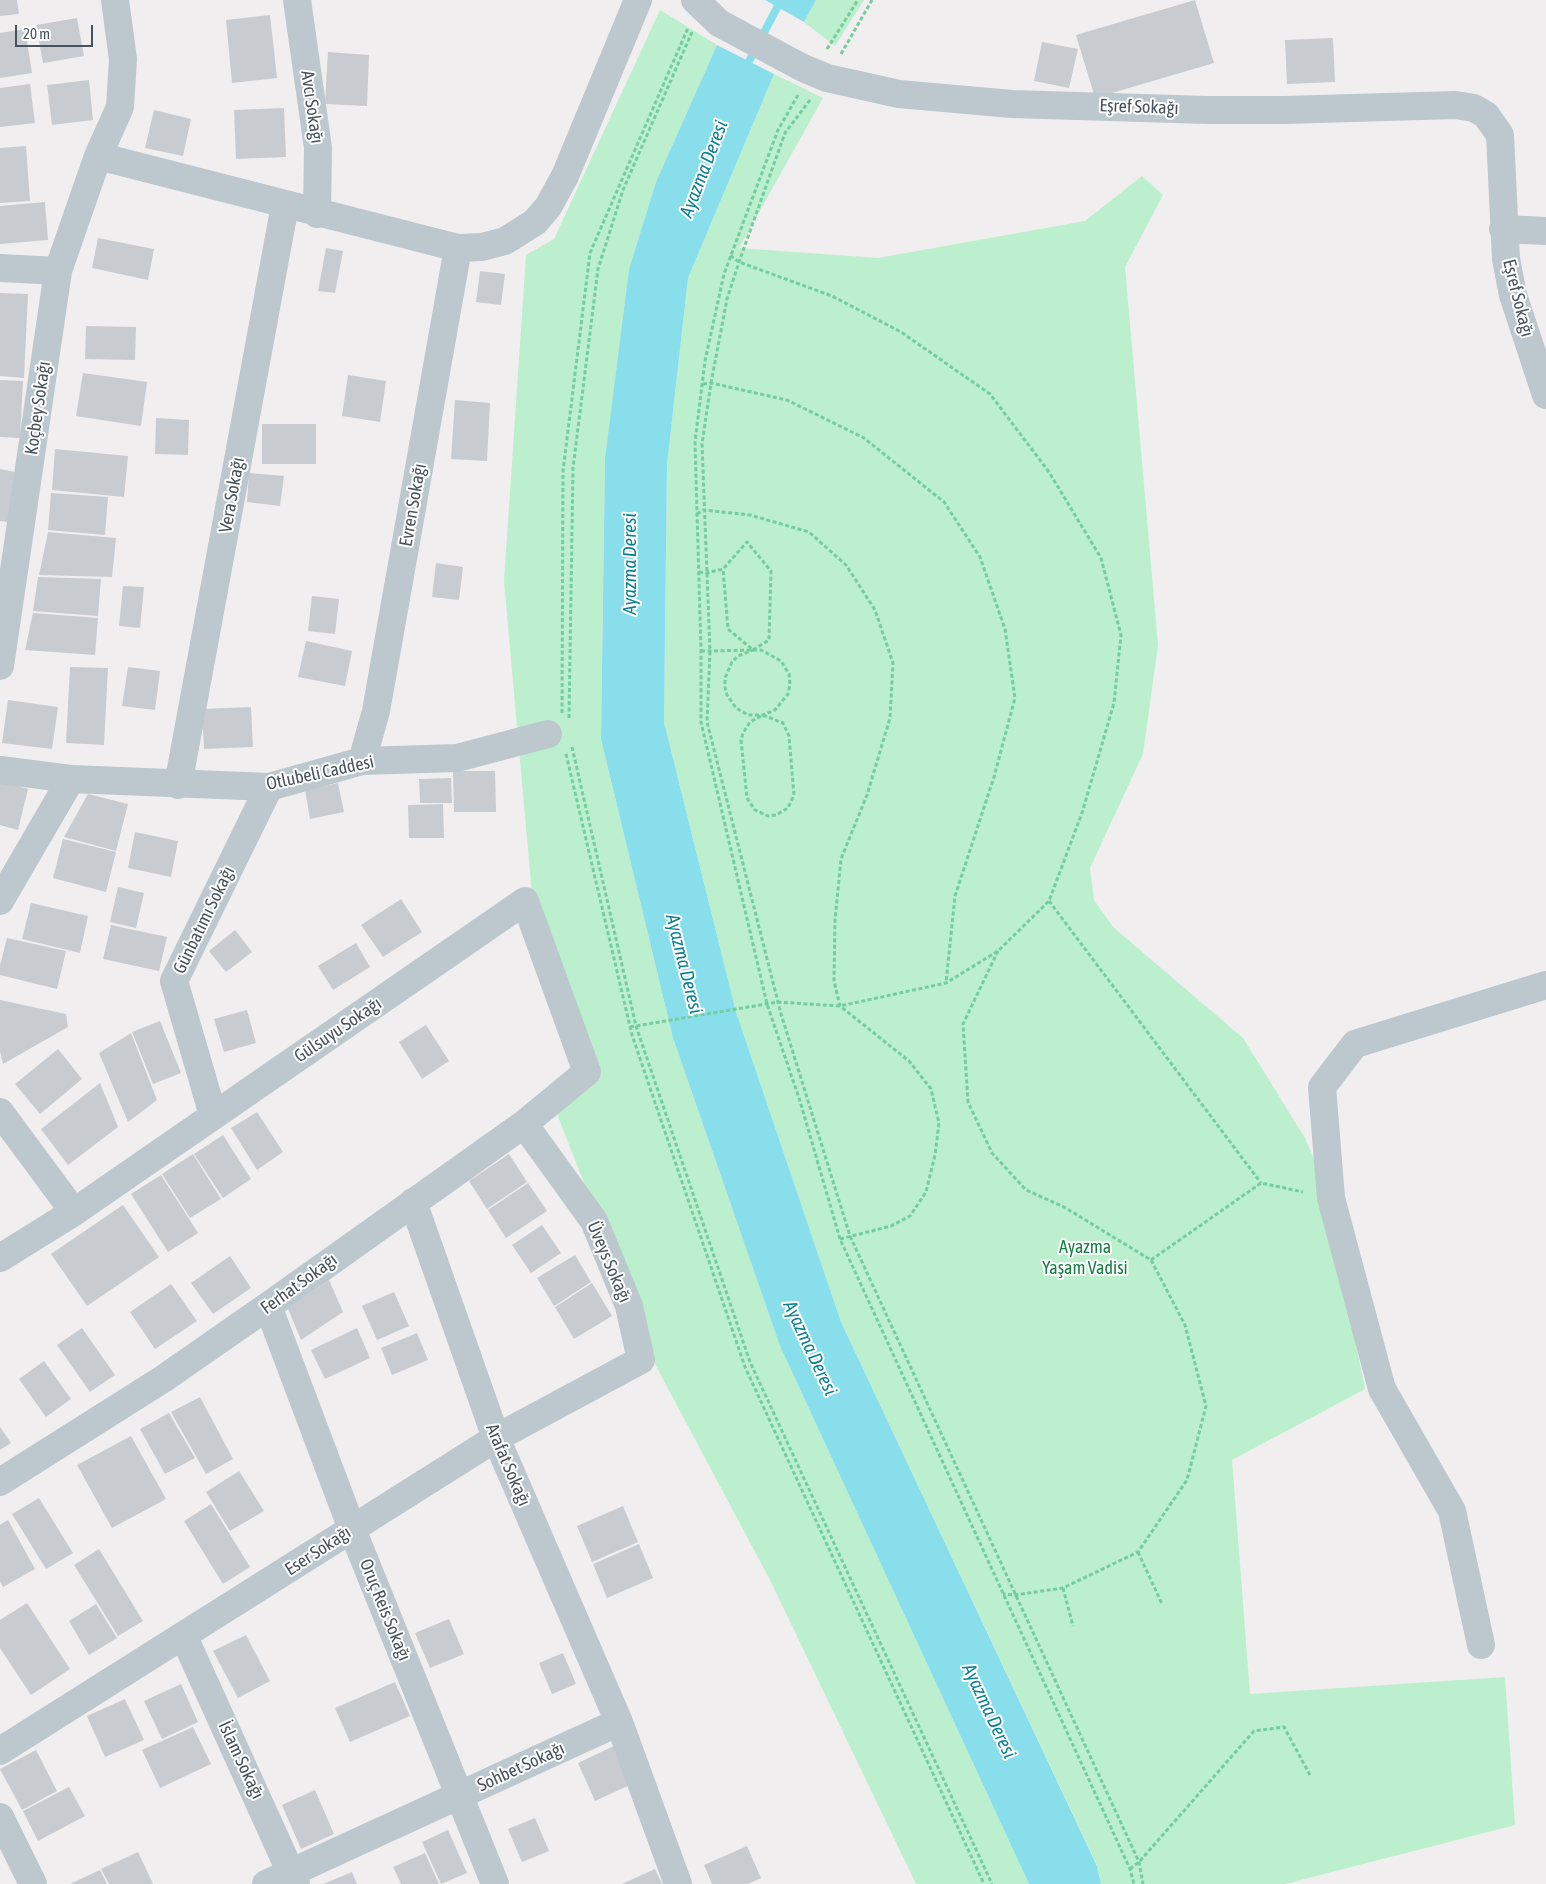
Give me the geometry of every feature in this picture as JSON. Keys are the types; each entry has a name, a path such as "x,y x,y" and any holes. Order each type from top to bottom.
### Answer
{"street":[{"name":"Koçbey Sokağı","path":"0,666 58,271 98,156 120,107 123,58 115,0"},
{"name":"Avcı Sokağı","path":"297,0 318,148 317,214"},
{"path":"98,156 317,214 458,248 482,247 505,241 535,222 548,207 564,176 638,0"},
{"name":"Eşref Sokağı","path":"704,9 814,73 899,94 1012,104 1284,110 1456,105 1474,108 1486,115 1500,135 1503,230 1513,295 1546,395"},
{"name":"Vera Sokağı","path":"178,785 285,205"},
{"path":"1503,230 1546,231"},
{"name":"Evren Sokağı","path":"362,760 376,711 458,248"},
{"path":"0,268 58,271"},
{"name":"Otlubeli Caddesi","path":"0,770 71,779 178,785 269,786 362,760 457,758 563,734"},
{"path":"0,901 71,779"},
{"name":"Günbatımı Sokağı","path":"213,1116 174,981 269,786"},
{"name":"Gülsuyu Sokağı","path":"0,1258 74,1212 525,901 588,1072"},
{"path":"1482,1645 1452,1512 1382,1389 1331,1198 1322,1087 1355,1044 1546,985"},
{"name":"Ferhat Sokağı","path":"0,1482 163,1379 268,1306 524,1124 588,1072"},
{"path":"0,1112 74,1212"},
{"name":"Üveys Sokağı","path":"524,1124 594,1222 629,1306 641,1360"},
{"name":"Arafat Sokağı","path":"413,1202 496,1438 619,1722"},
{"name":"Oruç Reis Sokağı","path":"268,1306 352,1529 495,1884"},
{"name":"Eser Sokağı","path":"0,1751 184,1637 496,1438 641,1360"},
{"name":"İslam Sokağı","path":"184,1637 294,1878"},
{"path":"619,1722 678,1884"},
{"name":"Sohbet Sokağı","path":"266,1884 294,1878 460,1795 619,1722"},
{"path":"0,1818 33,1884"}],"path":[{"path":"858,0 778,130 730,255 717,298 695,442 701,651 701,722 767,1004 800,1101 840,1239 1002,1594 1018,1623 1130,1868 1134,1884"},
{"path":"872,0 814,73 785,133 727,299 702,444 703,510 710,651 708,722 778,1002 850,1236 1139,1862 1143,1884"},
{"path":"704,9 590,253 563,471 563,734 630,1027 745,1367 984,1884"},
{"path":"704,9 622,190 598,269 573,468 563,734 636,1026 750,1362 992,1884"},
{"path":"630,1027 778,1002 840,1006 946,983 998,951 1049,901 1082,813 1114,702 1120,636 1100,558 1049,472 990,394 901,332 832,296 739,262 730,255"},
{"path":"703,384 711,383 788,400 864,438 944,502 980,557 1006,628 1015,698 994,777 955,896 946,983"},
{"path":"697,515 703,510 750,515 809,532 846,565 875,610 893,663 890,718 867,795 841,859 835,920 834,981 840,1006 909,1061 931,1090 939,1123 935,1155 926,1192 910,1216 891,1226 840,1239"},
{"path":"699,572 706,573 723,569 747,542 771,570 769,640 753,650 738,656 732,662 724,678 724,687 736,708 748,715 763,715 782,723 789,736 794,795 788,808 776,815 768,816 755,810 747,798 742,733 750,722 763,715 775,710 782,704 790,684 789,674 781,661 761,650 753,650 710,651 701,651"},
{"path":"723,569 728,629 753,650"},
{"path":"1049,901 1261,1183 1331,1198"},
{"path":"998,951 962,1024 968,1102 992,1153 1026,1190 1064,1207 1151,1260 1185,1324 1206,1406 1187,1480 1138,1552 1063,1588 1015,1596 1002,1594"},
{"path":"1151,1260 1261,1183"},
{"path":"1138,1552 1162,1604"},
{"path":"1063,1588 1073,1626"},
{"path":"1130,1868 1139,1862 1254,1731 1284,1727 1310,1775"}],"green space":[{"path":"816,0 864,0 835,46 804,22"},
{"path":"660,10 717,45 656,182 629,269 605,458 601,739 673,1038 780,1346 1029,1884 916,1884 770,1580 656,1366 557,1114 598,1079 532,894 504,581 526,255 554,239"},
{"name":"Ayazma Yaşam Vadisi","path":"774,74 823,98 739,248 878,258 1085,221 1142,176 1163,195 1125,267 1158,645 1143,754 1090,868 1094,900 1113,927 1243,1038 1305,1138 1331,1198 1340,1267 1365,1389 1232,1460 1250,1694 1505,1677 1515,1825 1285,1884 1101,1884 1097,1865 841,1322 736,1012 664,722 667,465 688,278"}],"water":[{"path":"765,0 816,0 804,22"},
{"path":"717,45 774,74 688,278 667,465 664,722 736,1012 841,1322 1097,1866 1101,1884 1029,1884 780,1346 673,1038 601,739 605,458 629,269 656,182"}],"building":[{"path":"0,0 17,0 19,14 0,16"},
{"path":"1195,0 1214,63 1095,98 1076,35"},
{"path":"270,15 277,78 232,83 226,20"},
{"path":"77,18 84,56 43,63 36,25"},
{"path":"25,29 32,73 0,78 0,33"},
{"path":"1333,38 1335,82 1287,84 1285,40"},
{"path":"1042,42 1078,49 1069,88 1034,81"},
{"path":"328,52 369,55 367,106 325,104"},
{"path":"89,80 93,120 52,125 47,85"},
{"path":"30,84 35,123 0,127 0,88"},
{"path":"284,108 286,157 236,159 234,110"},
{"path":"154,110 191,119 183,156 145,148"},
{"path":"26,146 30,201 0,203 0,148"},
{"path":"45,202 48,240 0,244 0,206"},
{"path":"98,238 154,249 148,280 92,268"},
{"path":"326,248 343,251 335,293 318,291"},
{"path":"480,271 505,274 501,305 476,302"},
{"path":"0,293 28,294 24,378 0,376"},
{"path":"86,326 136,327 135,360 85,359"},
{"path":"83,373 147,382 141,426 76,416"},
{"path":"348,375 386,381 380,422 342,416"},
{"path":"0,380 23,381 20,438 0,437"},
{"path":"455,400 490,403 487,461 451,459"},
{"path":"156,418 189,420 188,455 155,454"},
{"path":"262,424 316,424 316,464 262,464"},
{"path":"55,449 128,456 124,497 52,490"},
{"path":"0,469 15,472 8,522 0,521"},
{"path":"249,473 284,476 280,506 247,502"},
{"path":"51,493 108,497 105,535 48,530"},
{"path":"48,532 116,538 112,577 39,575"},
{"path":"436,563 463,567 459,600 432,597"},
{"path":"38,577 101,579 98,616 33,611"},
{"path":"123,586 144,587 140,628 119,626"},
{"path":"312,596 339,599 335,634 308,631"},
{"path":"33,613 98,618 95,655 25,650"},
{"path":"306,641 352,651 345,686 298,677"},
{"path":"70,667 108,668 104,745 66,743"},
{"path":"128,667 160,671 155,710 122,706"},
{"path":"8,700 58,707 52,749 2,743"},
{"path":"251,707 253,747 204,749 202,709"},
{"path":"453,771 495,771 496,812 454,812"},
{"path":"451,778 452,803 420,803 419,779"},
{"path":"0,781 28,789 18,830 0,825"},
{"path":"338,783 344,812 310,819 305,790"},
{"path":"88,794 128,804 116,851 64,837"},
{"path":"443,804 444,838 409,838 408,805"},
{"path":"135,832 178,841 171,877 128,868"},
{"path":"63,839 116,852 106,892 53,878"},
{"path":"118,887 144,893 136,928 110,922"},
{"path":"401,899 422,932 383,957 361,925"},
{"path":"31,903 88,916 80,953 22,939"},
{"path":"111,925 167,937 159,971 103,959"},
{"path":"235,930 252,952 226,972 209,951"},
{"path":"7,938 66,951 57,989 0,975 0,965"},
{"path":"356,943 370,967 333,990 318,966"},
{"path":"0,1000 66,1014 68,1027 3,1064 0,1051"},
{"path":"247,1010 256,1043 224,1052 214,1019"},
{"path":"160,1021 181,1073 153,1084 132,1032"},
{"path":"426,1025 449,1061 422,1079 399,1042"},
{"path":"131,1033 157,1100 128,1122 99,1053"},
{"path":"58,1049 82,1079 40,1114 15,1084"},
{"path":"100,1083 118,1127 68,1165 41,1129"},
{"path":"257,1112 283,1152 257,1170 231,1128"},
{"path":"223,1135 251,1179 223,1198 194,1154"},
{"path":"193,1154 221,1199 190,1218 162,1174"},
{"path":"509,1154 527,1182 487,1209 469,1181"},
{"path":"161,1175 198,1233 168,1252 131,1194"},
{"path":"528,1183 547,1211 506,1238 488,1210"},
{"path":"123,1205 159,1257 87,1306 51,1254"},
{"path":"542,1225 561,1253 531,1273 512,1245"},
{"path":"575,1255 591,1282 554,1306 537,1278"},
{"path":"230,1256 251,1288 213,1314 191,1283"},
{"path":"329,1280 343,1312 301,1340 288,1309"},
{"path":"592,1283 612,1316 574,1339 555,1307"},
{"path":"171,1284 197,1321 155,1349 130,1312"},
{"path":"394,1292 409,1326 377,1340 362,1306"},
{"path":"82,1328 115,1375 90,1392 57,1345"},
{"path":"357,1328 370,1358 325,1379 311,1350"},
{"path":"417,1333 428,1360 392,1375 381,1348"},
{"path":"44,1361 71,1399 46,1417 19,1379"},
{"path":"200,1397 233,1459 206,1474 171,1412"},
{"path":"169,1413 195,1458 165,1474 140,1429"},
{"path":"0,1427 11,1443 0,1450"},
{"path":"131,1436 166,1499 112,1528 77,1465"},
{"path":"239,1471 264,1511 230,1531 206,1492"},
{"path":"39,1498 73,1553 46,1569 12,1514"},
{"path":"211,1504 250,1567 223,1584 184,1521"},
{"path":"623,1506 638,1542 592,1562 577,1526"},
{"path":"8,1520 35,1569 3,1587 0,1581 0,1525"},
{"path":"639,1544 653,1578 607,1598 593,1564"},
{"path":"99,1549 143,1621 118,1636 74,1565"},
{"path":"27,1603 70,1669 31,1695 0,1648 0,1620"},
{"path":"96,1604 117,1638 89,1655 69,1621"},
{"path":"449,1619 464,1654 430,1668 415,1633"},
{"path":"246,1635 270,1681 238,1698 213,1651"},
{"path":"563,1653 576,1684 552,1694 539,1663"},
{"path":"395,1682 410,1716 350,1742 335,1708"},
{"path":"181,1684 198,1722 162,1739 144,1701"},
{"path":"125,1699 144,1740 105,1757 87,1716"},
{"path":"193,1727 211,1764 160,1788 142,1750"},
{"path":"616,1745 634,1783 595,1801 578,1763"},
{"path":"36,1750 57,1791 22,1810 0,1769"},
{"path":"69,1787 85,1816 38,1841 23,1811"},
{"path":"315,1790 334,1834 301,1849 282,1805"},
{"path":"535,1818 549,1851 522,1862 508,1829"},
{"path":"448,1830 467,1873 441,1884 422,1842"},
{"path":"747,1846 761,1878 748,1884 712,1884 704,1865"},
{"path":"138,1852 153,1884 109,1884 101,1869"},
{"path":"425,1853 439,1884 401,1884 393,1867"},
{"path":"655,1869 662,1884 622,1884"},
{"path":"100,1870 107,1884 70,1884"},
{"path":"352,1872 357,1884 323,1884"}],"waterway":[{"name":"Ayazma Deresi","path":"745,69 781,0"}]}
